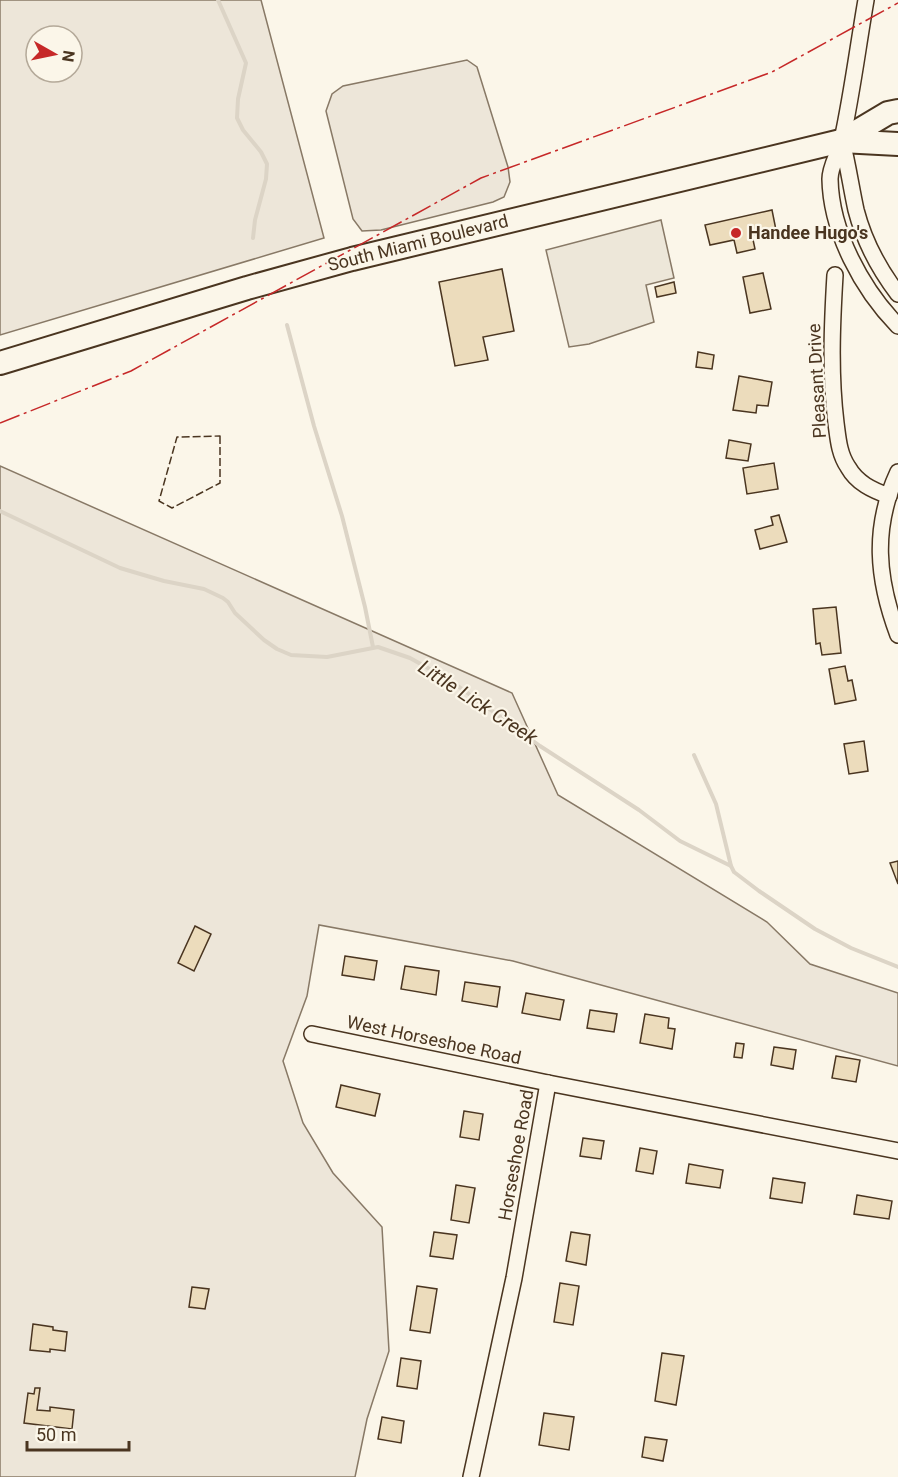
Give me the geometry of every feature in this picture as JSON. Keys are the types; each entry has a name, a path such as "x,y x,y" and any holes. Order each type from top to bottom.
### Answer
{"highway":[{"name":"South Miami Boulevard","path":"842,141 888,113 898,111"},
{"name":"South Miami Boulevard","path":"0,363 351,258 842,141 898,144"}],"street":[{"path":"866,0 842,141 830,176 840,228 859,273 879,305 898,326"},
{"path":"842,141 850,171 856,210 865,236 877,263 898,294"},
{"name":"Pleasant Drive","path":"835,275 832,359 841,453 847,467 859,481 889,496"},
{"path":"898,472 881,528 880,561 884,594 898,635"},
{"name":"West Horseshoe Road","path":"312,1034 548,1083"},
{"name":"Horseshoe Road","path":"471,1477 514,1278 548,1083 898,1151"}],"shaded area":[{"path":"0,0 261,0 324,238 0,335"},
{"path":"467,60 477,67 508,167 510,182 504,197 493,202 381,230 362,231 353,219 326,111 332,94 343,86"},
{"path":"661,220 674,278 646,285 654,322 589,344 569,347 546,250"},
{"path":"0,466 512,693 558,795 767,922 810,964 898,993 898,1066 513,961 319,925 307,996 283,1061 303,1123 333,1173 382,1227 389,1351 367,1419 355,1477 0,1477"}],"building":[{"name":"Handee Hugo's","path":"772,210 776,230 752,235 755,249 737,253 734,240 710,245 705,225"},
{"path":"502,269 514,331 483,337 488,360 455,366 439,282"},
{"path":"763,273 771,309 750,313 743,277"},
{"path":"674,282 676,293 657,297 655,287"},
{"path":"698,352 714,355 712,369 696,367"},
{"path":"739,376 772,382 768,406 757,405 756,413 733,410"},
{"path":"729,440 751,444 748,461 726,458"},
{"path":"774,463 778,489 747,494 743,468"},
{"path":"779,515 787,542 760,549 755,530 773,525 771,517"},
{"path":"836,607 841,653 822,655 820,643 816,644 813,609"},
{"path":"845,666 848,681 852,680 856,700 835,704 829,669"},
{"path":"864,741 868,771 849,774 844,744"},
{"path":"898,861 898,884 890,863"},
{"path":"195,926 211,934 194,971 178,963"},
{"path":"345,956 377,961 374,980 342,975"},
{"path":"405,966 439,971 436,995 401,989"},
{"path":"465,982 500,987 497,1007 462,1001"},
{"path":"526,993 564,1000 560,1020 522,1013"},
{"path":"590,1010 617,1014 614,1032 587,1028"},
{"path":"645,1014 669,1018 668,1028 675,1029 672,1049 640,1043"},
{"path":"736,1043 744,1044 742,1058 734,1057"},
{"path":"774,1047 796,1050 793,1069 771,1065"},
{"path":"836,1056 860,1060 856,1082 832,1078"},
{"path":"341,1085 380,1094 375,1116 336,1107"},
{"path":"464,1111 483,1114 479,1140 460,1137"},
{"path":"583,1138 604,1141 601,1159 580,1156"},
{"path":"640,1148 657,1151 653,1174 636,1171"},
{"path":"689,1164 723,1170 720,1188 686,1183"},
{"path":"773,1178 805,1183 802,1203 770,1198"},
{"path":"456,1185 475,1188 469,1223 451,1220"},
{"path":"857,1195 892,1201 889,1219 854,1214"},
{"path":"434,1232 457,1235 453,1259 430,1256"},
{"path":"571,1232 590,1235 586,1265 566,1261"},
{"path":"560,1283 579,1286 573,1325 554,1322"},
{"path":"417,1286 437,1289 430,1333 410,1330"},
{"path":"192,1287 209,1289 205,1309 189,1307"},
{"path":"33,1324 67,1332 65,1351 30,1350"},
{"path":"662,1353 684,1356 676,1405 655,1401"},
{"path":"401,1358 421,1361 417,1389 397,1386"},
{"path":"35,1388 40,1388 37,1410 50,1411 50,1407 74,1410 72,1429 24,1423 28,1393 34,1394"},
{"path":"544,1413 574,1417 569,1450 539,1445"},
{"path":"382,1417 404,1421 401,1443 378,1439"},
{"path":"645,1437 667,1440 663,1461 642,1457"}],"waterway":[{"path":"218,0 246,63 238,99 237,118 267,164 266,179 255,220 253,238"},
{"path":"287,325 314,426 342,516 373,647"},
{"name":"Little Lick Creek","path":"0,511 120,568 164,581 204,589 223,598 235,613 264,640 291,655 327,657 378,647 410,658 451,681 540,746 639,810 680,841 731,866 734,872 759,891 815,929 851,948 898,967"},
{"path":"694,755 716,804 731,866"}],"fence":[{"path":"220,436 220,483 172,508 159,501 177,437 220,436"}],"power":[{"path":"0,423 131,371 481,178 772,72 898,3"}],"place":[{"name":"Handee Hugo's","path":"736,233"}]}
